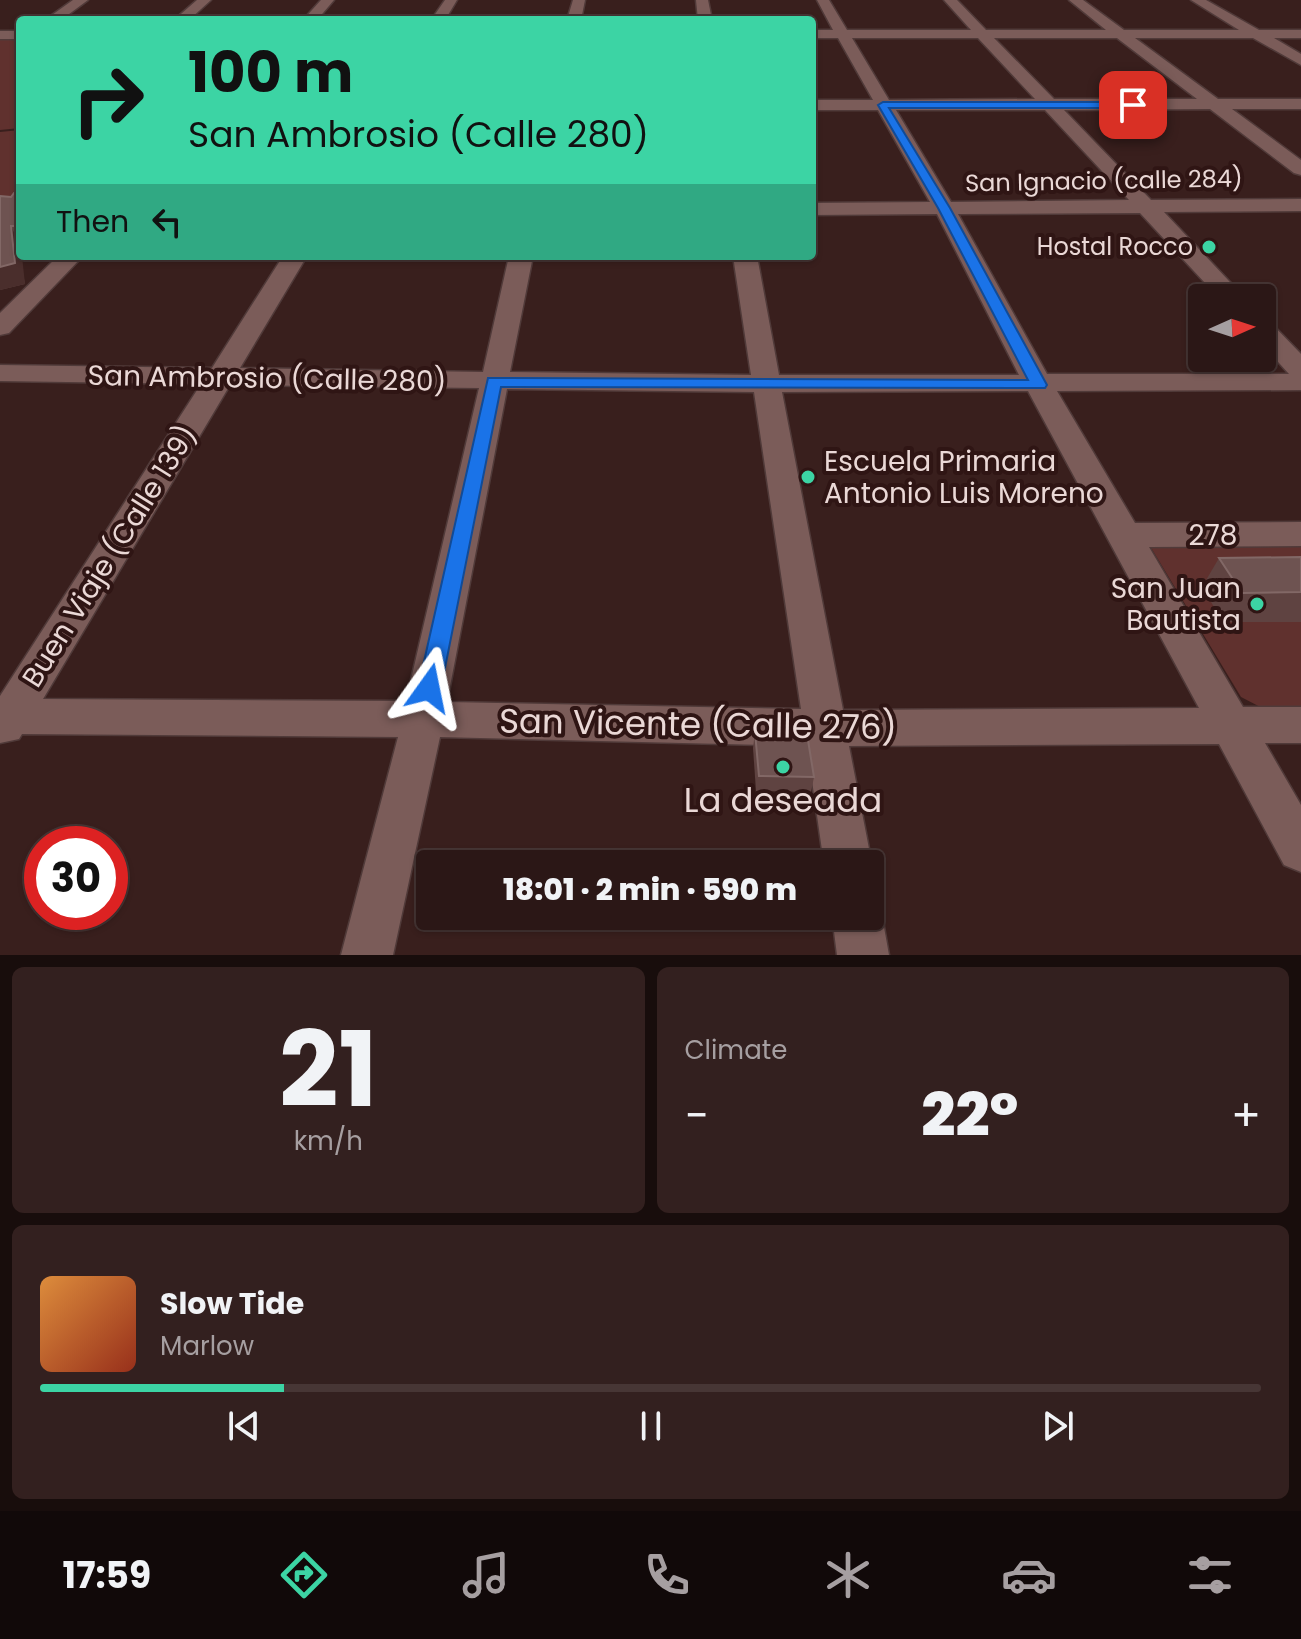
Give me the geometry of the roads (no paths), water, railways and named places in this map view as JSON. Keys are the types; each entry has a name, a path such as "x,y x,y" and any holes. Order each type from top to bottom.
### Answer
{"street":[{"path":"58,16 82,0"},
{"path":"186,16 205,0"},
{"path":"314,16 328,0"},
{"path":"823,0 827,34 883,105 944,208 1039,385 1301,849"},
{"path":"950,0 1220,284"},
{"path":"1075,0 1301,169"},
{"path":"1197,0 1301,60"},
{"path":"827,34 1301,34"},
{"path":"816,105 1301,104"},
{"name":"San Ignacio (calle 284)","path":"816,209 1301,205"},
{"path":"0,327 67,260"},
{"name":"Buen Viaje (Calle 139)","path":"4,721 293,260"},
{"path":"367,955 423,719 520,260"},
{"path":"746,260 846,850"},
{"path":"1276,344 1301,370"},
{"name":"San Ambrosio (Calle 280)","path":"0,373 765,384 1301,382"},
{"name":"278","path":"1125,535 1301,534"},
{"name":"San Vicente (Calle 276)","path":"4,721 423,719 825,728 1301,725"},
{"path":"859,930 863,955"}],"place":[{"name":"Hostal Rocco","path":"1209,247"},
{"name":"Escuela Primaria Antonio Luis Moreno","path":"808,477"},
{"name":"San Juan Bautista","path":"1257,604"},
{"name":"La deseada","path":"783,767"}]}
